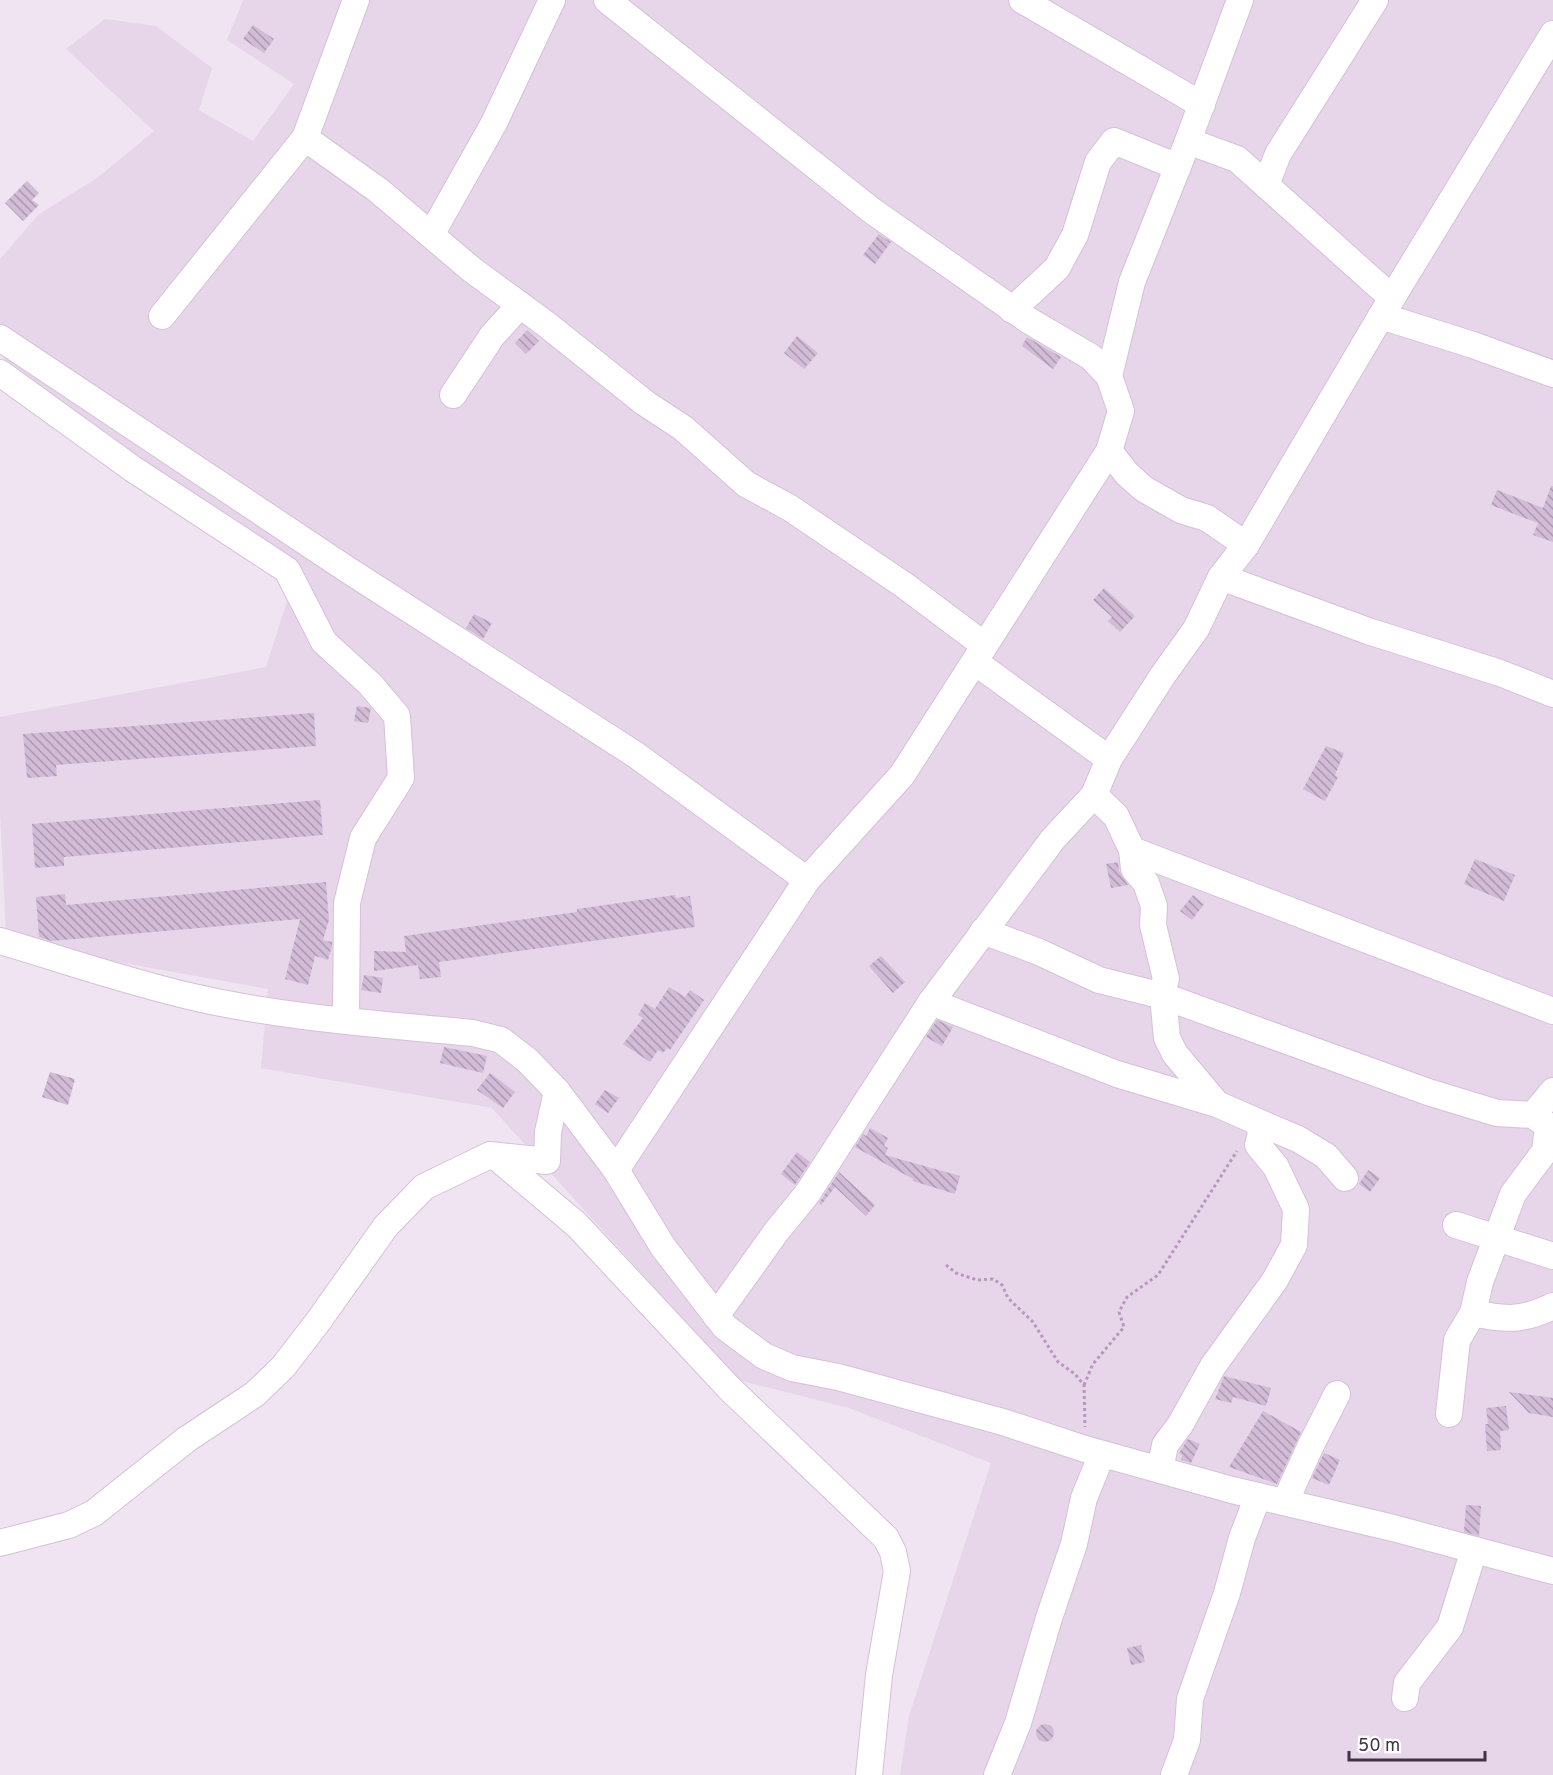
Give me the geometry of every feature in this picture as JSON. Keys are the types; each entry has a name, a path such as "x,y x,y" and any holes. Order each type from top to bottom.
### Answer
{"street":[{"path":"162,316 305,138 356,0"},
{"path":"431,236 494,123 552,0"},
{"path":"607,0 871,210 1012,310 1091,357 1109,376 1121,411 1109,451 902,775 807,880 616,1170"},
{"path":"1022,0 1202,105"},
{"path":"1109,376 1132,282 1202,105 1240,0"},
{"path":"1266,185 1278,154 1376,0"},
{"path":"716,1316 776,1232 807,1194 931,1002 983,930 1053,839 1094,795 1109,759 1163,675 1196,629 1221,577 1246,545 1386,307 1546,60 1553,34"},
{"path":"305,138 378,190 471,268 645,403 683,428 746,484 790,508 904,585 979,653 1109,759"},
{"path":"1012,310 1057,268 1075,235 1098,162 1114,141 1178,167"},
{"path":"1188,141 1237,159 1266,185 1386,307 1473,345 1553,374"},
{"path":"453,395 492,336 520,305"},
{"path":"0,338 348,570 636,755 807,880"},
{"path":"0,373 133,469 287,570 324,642 370,684 398,716 401,778 363,838 347,903 346,1020"},
{"path":"1109,451 1127,474 1144,489 1181,510 1207,518 1246,545"},
{"path":"1221,577 1368,631 1500,673 1553,694"},
{"path":"1094,795 1116,816 1132,850 1134,869 1146,884 1154,906 1153,925 1166,979 1162,996 1167,1038 1175,1054 1217,1104 1258,1132 1298,1139 1326,1156 1345,1178"},
{"path":"1132,850 1553,1011"},
{"path":"983,930 1039,951 1099,980 1162,996 1428,1092 1497,1113 1533,1115 1548,1126 1545,1151 1513,1194 1480,1282 1473,1313 1457,1340 1449,1414"},
{"path":"0,941 193,997 271,1011 473,1033 501,1040 528,1060 557,1092 616,1170 663,1247 725,1327 753,1349 792,1368 838,1377 1003,1422 1094,1452 1160,1470 1553,1570"},
{"path":"931,1002 1118,1074 1217,1104"},
{"path":"1533,1115 1553,1091"},
{"path":"0,1544 69,1525 94,1513 187,1439 255,1394 282,1367 317,1323 386,1226 424,1187 490,1155 547,1161 548,1132 557,1092"},
{"path":"1160,1470 1165,1445 1180,1425 1213,1366 1275,1280 1294,1245 1296,1209 1276,1167 1258,1145 1258,1132"},
{"path":"495,1156 577,1225 729,1388 886,1538 893,1552 897,1571 879,1676 869,1775"},
{"path":"1456,1225 1553,1256"},
{"path":"1473,1313 1512,1319 1535,1315 1553,1306"},
{"path":"1285,1502 1337,1394"},
{"path":"997,1775 1018,1723 1048,1618 1074,1544 1094,1452"},
{"path":"1174,1775 1187,1740 1190,1699 1227,1593 1242,1538 1258,1496"},
{"path":"1405,1698 1407,1683 1450,1627 1474,1550"}],"path":[{"path":"1094,1452 1084,1385 1093,1364 1124,1327 1119,1312 1127,1297 1158,1275 1238,1150 1258,1132"},
{"path":"946,1265 956,1273 977,1280 993,1279 1002,1285 1008,1298 1033,1322 1058,1362 1084,1385"}],"shaded area":[{"path":"243,0 1553,0 1553,1775 900,1775 909,1716 991,1463 849,1408 738,1380 492,1108 261,1068 268,989 28,946 6,933 0,811 0,717 266,667 299,564 5,371 0,328 0,259 39,214 96,179 154,131 66,49 105,19 156,26 212,68 199,110 253,141 294,84 227,40"}],"building":[{"path":"253,25 274,39 264,53 243,39"},
{"path":"27,181 39,193 32,200 39,205 23,221 5,203"},
{"path":"879,234 891,242 875,264 863,255"},
{"path":"527,330 539,341 526,354 515,343"},
{"path":"797,336 818,353 804,369 784,353"},
{"path":"1027,337 1061,357 1053,369 1022,346"},
{"path":"1551,486 1553,486 1553,542 1533,535 1538,523 1491,505 1497,490 1543,508"},
{"path":"1104,588 1135,616 1120,632 1108,621 1112,617 1093,600"},
{"path":"474,614 492,623 483,639 466,628"},
{"path":"357,706 371,708 368,723 354,721"},
{"path":"314,713 316,746 56,765 57,776 27,778 23,734"},
{"path":"1326,746 1344,753 1335,775 1338,777 1325,801 1303,789"},
{"path":"320,800 323,835 64,857 64,866 35,868 32,824"},
{"path":"1475,859 1515,875 1504,901 1464,884"},
{"path":"1118,862 1119,871 1128,885 1111,888 1106,864"},
{"path":"326,882 329,920 323,940 332,942 332,946 328,960 315,956 308,985 285,979 300,919 51,941 39,937 36,897 65,894 66,905"},
{"path":"675,895 676,898 690,896 695,927 439,962 441,977 420,979 418,965 374,971 374,951 406,952 404,936 577,912 577,909"},
{"path":"1193,895 1204,904 1192,920 1180,911"},
{"path":"881,956 905,982 893,993 869,966"},
{"path":"364,975 383,978 381,993 361,990"},
{"path":"669,987 685,997 690,990 704,1000 670,1050 667,1048 663,1053 658,1050 650,1062 623,1044 643,1018 638,1015 645,1003 655,1009"},
{"path":"937,1020 953,1027 942,1046 926,1037"},
{"path":"444,1047 487,1056 483,1073 440,1063"},
{"path":"50,1072 75,1079 68,1105 42,1097"},
{"path":"490,1073 515,1092 503,1108 477,1090"},
{"path":"605,1090 619,1098 608,1113 595,1104"},
{"path":"870,1128 888,1138 884,1146 888,1148 885,1155 960,1176 955,1194 913,1181 855,1147 863,1134 866,1136"},
{"path":"797,1152 810,1162 795,1185 781,1174"},
{"path":"1368,1170 1380,1178 1370,1192 1359,1184"},
{"path":"839,1172 875,1205 866,1216 835,1187 821,1205 819,1203"},
{"path":"1224,1376 1271,1388 1266,1406 1233,1397 1231,1403 1215,1399"},
{"path":"1509,1392 1553,1398 1553,1417 1529,1413"},
{"path":"1506,1406 1509,1430 1500,1431 1501,1450 1487,1451 1486,1408"},
{"path":"1263,1411 1301,1432 1277,1484 1229,1467"},
{"path":"1188,1439 1200,1444 1191,1463 1181,1460 1182,1455 1179,1453"},
{"path":"1324,1453 1340,1460 1329,1485 1312,1478"},
{"path":"1466,1505 1481,1506 1479,1536 1464,1532"},
{"path":"1141,1645 1145,1662 1131,1665 1127,1648"},
{"path":"1045,1724 1051,1727 1054,1733 1051,1739 1045,1742 1039,1739 1036,1733 1039,1727"}]}
